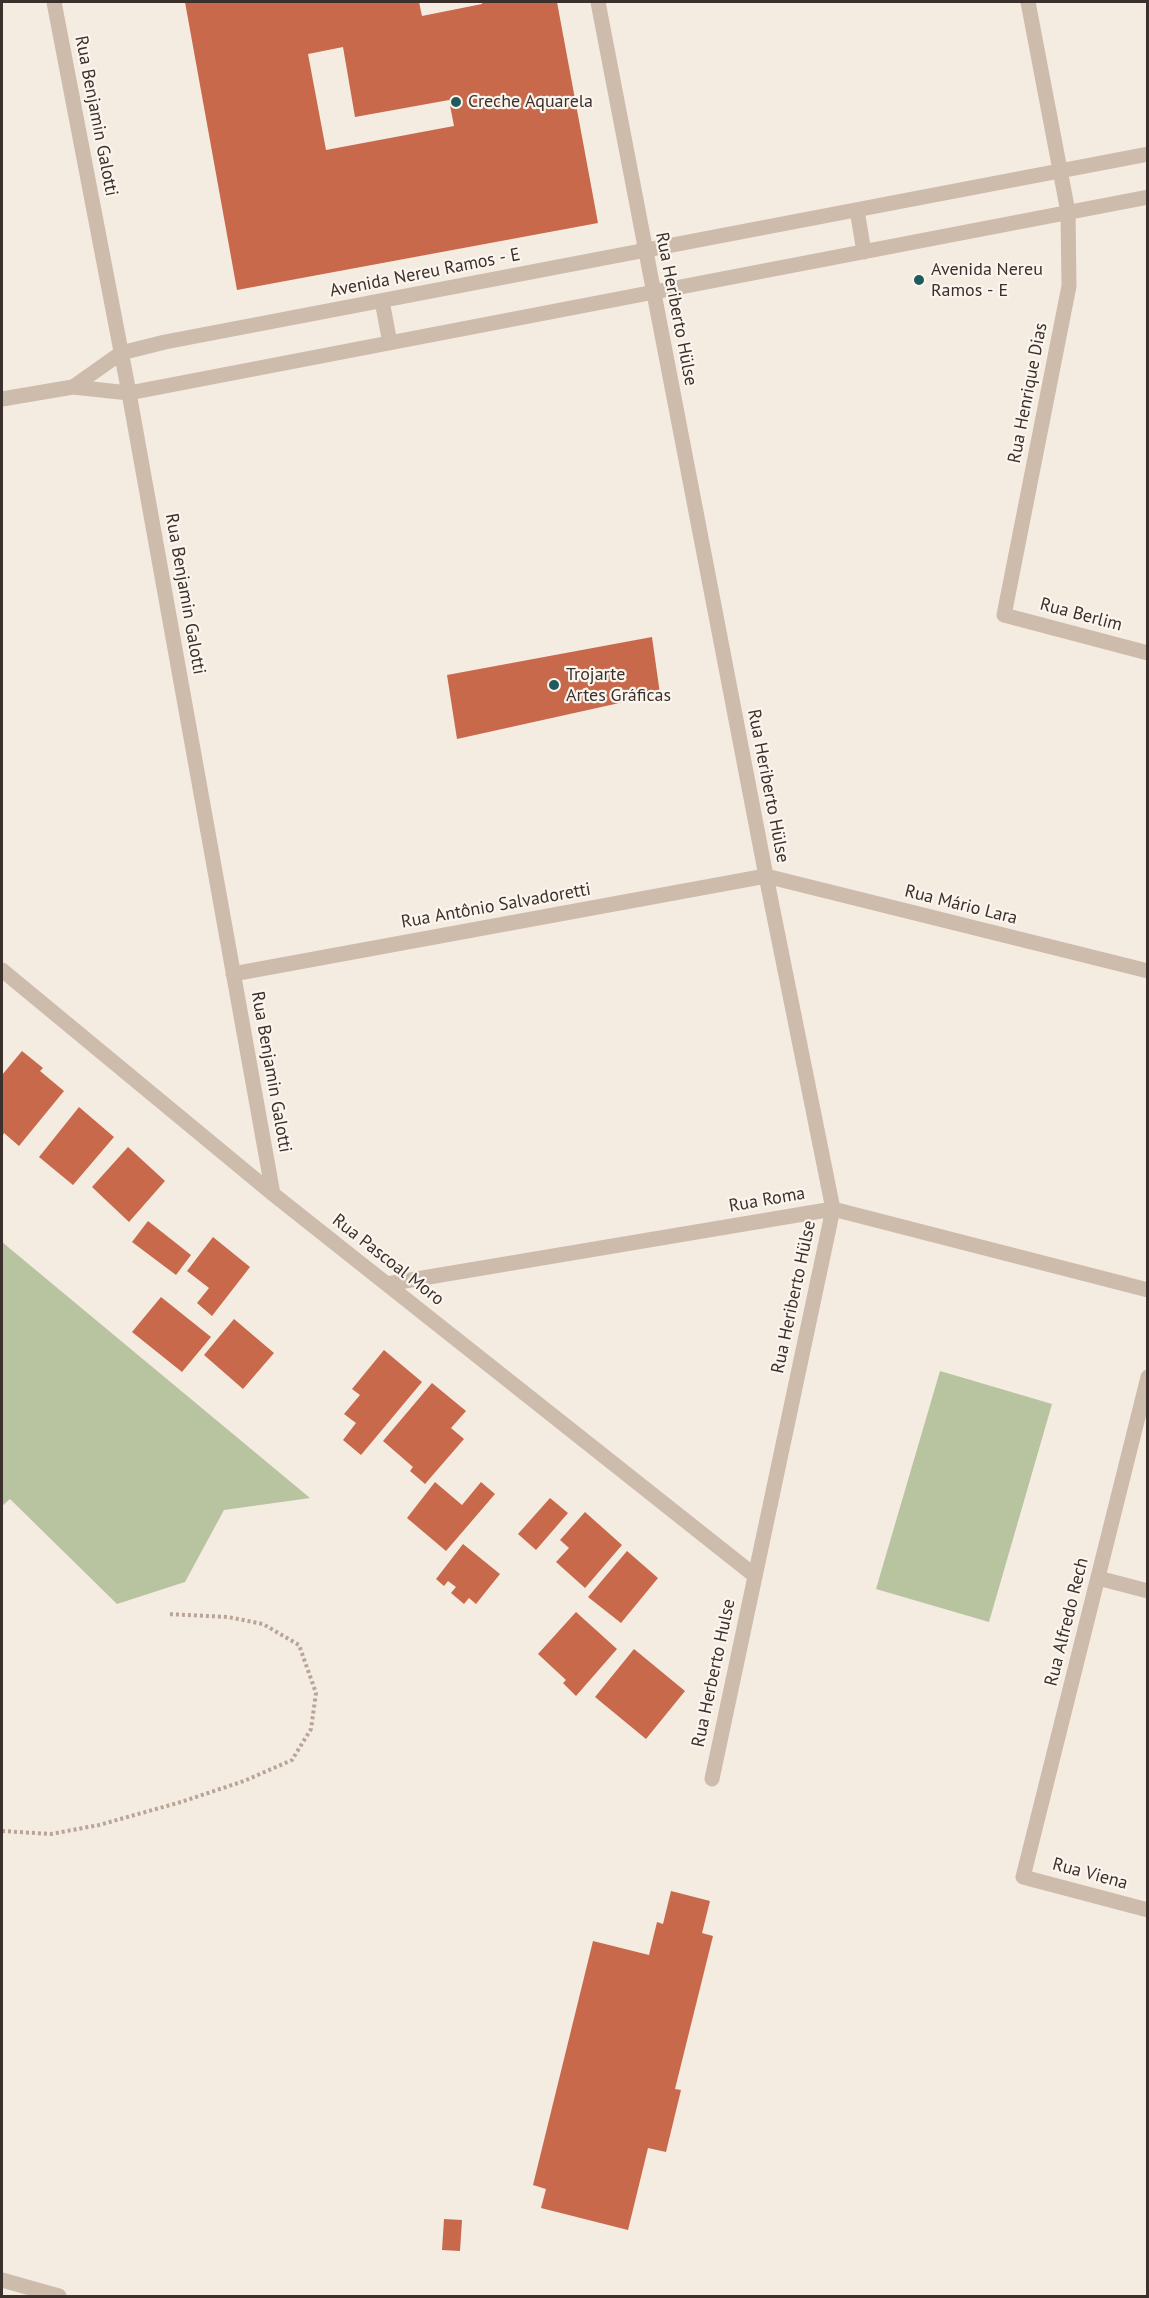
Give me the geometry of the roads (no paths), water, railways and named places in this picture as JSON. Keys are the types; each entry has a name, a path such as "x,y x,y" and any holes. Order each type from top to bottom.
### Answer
{"street":[{"name":"Rua Benjamin Galotti","path":"54,2 129,393 273,1194"},
{"name":"Rua Heriberto Hülse","path":"598,2 766,876 833,1209 754,1575"},
{"name":"Rua Henrique Dias","path":"1004,615 1069,286 1068,212 1028,2"},
{"name":"Avenida Nereu Ramos - E","path":"73,387 121,353 165,342 1148,154"},
{"name":"Avenida Nereu Ramos - E","path":"2,399 73,387 129,393 1148,197"},
{"path":"857,210 864,252"},
{"path":"382,301 390,343"},
{"name":"Rua Berlim","path":"1004,615 1148,653"},
{"name":"Rua Mário Lara","path":"766,876 1148,971"},
{"name":"Rua Antônio Salvadoretti","path":"232,974 766,876"},
{"name":"Rua Pascoal Moro","path":"2,970 273,1194 754,1575"},
{"name":"Rua Roma","path":"387,1284 833,1209 1148,1290"},
{"name":"Rua Alfredo Rech","path":"1023,1877 1148,1377"},
{"name":"Rua Herberto Hulse","path":"712,1779 754,1575"},
{"path":"1098,1578 1148,1591"},
{"name":"Rua Viena","path":"1023,1877 1148,1910"},
{"path":"2,2280 59,2296"}],"place":[{"name":"Creche Aquarela","path":"456,102"},
{"name":"Avenida Nereu Ramos - E","path":"919,280"},
{"name":"Trojarte Artes Gráficas","path":"554,685"}]}
